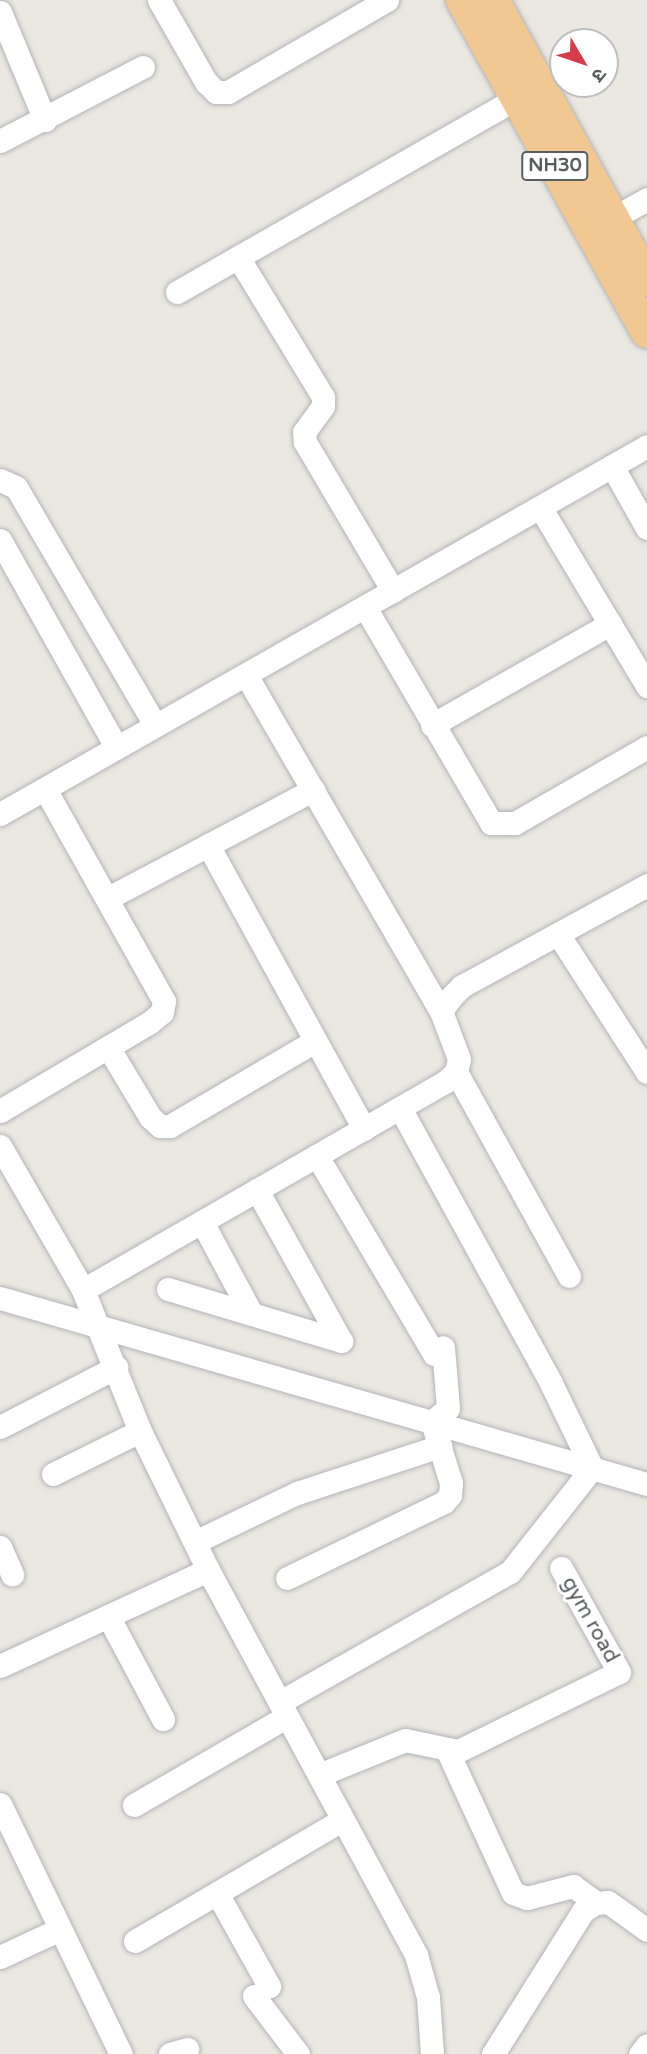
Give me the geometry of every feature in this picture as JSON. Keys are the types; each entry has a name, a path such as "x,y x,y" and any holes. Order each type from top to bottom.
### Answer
{"highway":[{"name":"NH30","path":"462,0 647,332"},
{"name":"NH30","path":"493,0 647,280"}],"street":[{"path":"159,0 206,82 216,92 228,92 387,0"},
{"path":"0,12 45,120"},
{"path":"0,141 143,67"},
{"path":"177,292 517,98"},
{"path":"613,218 647,199"},
{"path":"239,257 323,397 323,406 304,432 305,442 393,591"},
{"path":"0,814 115,745 246,675 647,446"},
{"path":"612,466 647,528"},
{"path":"1,472 16,488 155,725"},
{"path":"540,508 647,686"},
{"path":"0,540 115,745"},
{"path":"365,607 483,815 499,825 515,823 647,747"},
{"path":"432,725 610,624"},
{"path":"246,675 441,1011 459,1059 456,1072 569,1276"},
{"path":"0,1111 149,1023 162,1012 164,1001 45,789"},
{"path":"108,898 313,790"},
{"path":"208,845 363,1129"},
{"path":"441,1011 462,986 647,885"},
{"path":"558,934 639,1041 647,1072"},
{"path":"108,1047 149,1117 160,1126 170,1126 315,1041"},
{"path":"83,1290 400,1108 456,1072"},
{"path":"400,1108 550,1381 592,1468"},
{"path":"0,1146 83,1290 140,1431 208,1570 340,1821 416,1955 428,1997 432,2054"},
{"path":"317,1156 438,1351 448,1408 432,1422"},
{"path":"168,1289 342,1339 257,1190"},
{"path":"202,1222 251,1313"},
{"path":"0,1298 647,1484"},
{"path":"0,1427 116,1367"},
{"path":"287,1578 444,1502 451,1483 432,1422"},
{"path":"53,1474 140,1431"},
{"path":"195,1542 297,1493 440,1446"},
{"path":"134,1805 283,1709 510,1572 592,1468"},
{"path":"0,1547 12,1574"},
{"name":"gym road","path":"448,1752 458,1751 619,1672 561,1567"},
{"path":"0,1666 208,1570"},
{"path":"108,1616 163,1719"},
{"path":"318,1775 405,1740 448,1752 513,1893 527,1898 573,1886 596,1903 617,1906 647,1930"},
{"path":"0,1804 58,1930 121,2054"},
{"path":"135,1941 340,1821"},
{"path":"217,1893 261,1991 298,2054"},
{"path":"493,2054 557,1947 583,1911 596,1903"},
{"path":"0,1957 58,1930"},
{"path":"640,2054 647,2045"}]}
